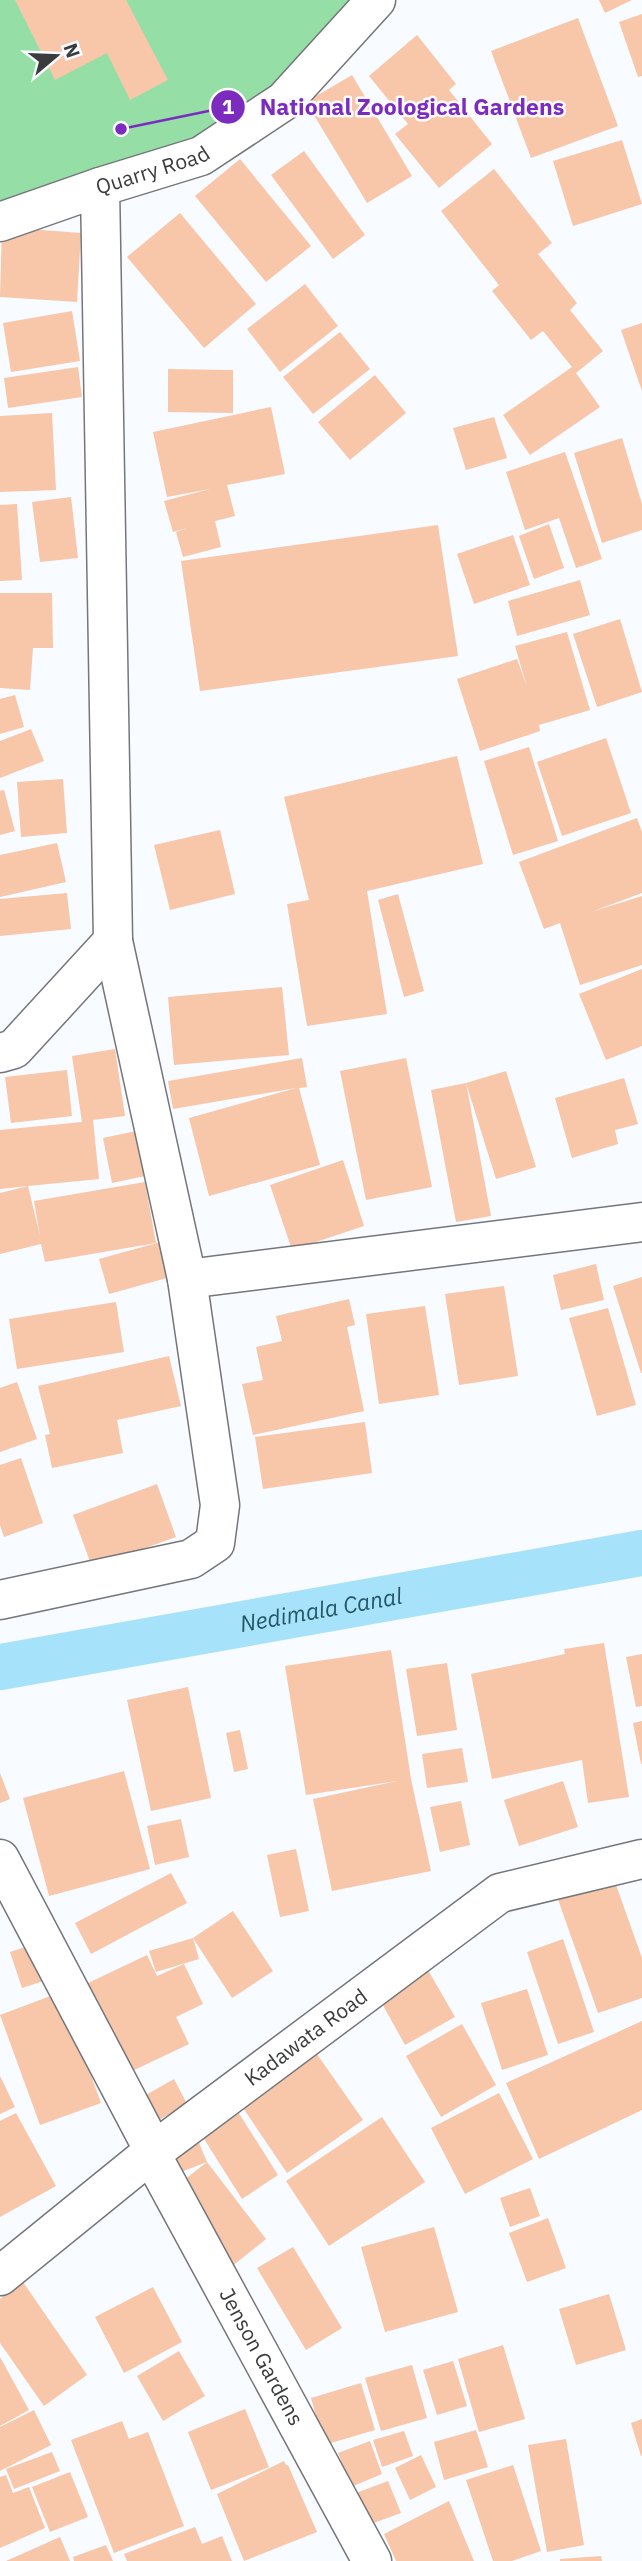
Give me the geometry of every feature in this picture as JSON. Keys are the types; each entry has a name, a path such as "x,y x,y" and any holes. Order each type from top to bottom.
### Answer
{"street":[{"name":"Quarry Road","path":"0,222 201,156 284,101 376,0"},
{"path":"0,1600 191,1559 215,1543 220,1505 187,1279 113,941 100,187"},
{"path":"0,1053 13,1049 113,941"},
{"path":"187,1279 605,1229 642,1222"},
{"name":"Jenson Gardens","path":"0,1859 152,2153 372,2561"},
{"name":"Kadawata Road","path":"0,2276 152,2153 500,1893 642,1859"}],"green space":[{"path":"0,0 376,0 284,101 0,222"}],"building":[{"path":"15,0 126,0 168,80 130,100 107,53 55,80"},
{"path":"599,0 632,0 605,13"},
{"path":"642,14 642,76 638,77 619,22"},
{"path":"578,18 618,126 531,158 491,51"},
{"path":"417,35 456,84 449,90 492,144 439,188 395,134 408,124 369,76"},
{"path":"352,75 412,176 367,203 306,102"},
{"path":"622,140 642,204 573,226 553,161"},
{"path":"304,151 365,235 333,259 271,175"},
{"path":"240,159 311,246 266,282 195,196"},
{"path":"494,169 552,243 538,254 577,303 570,310 603,351 576,373 600,407 530,455 503,415 572,367 543,331 531,340 492,291 499,285 441,211"},
{"path":"180,213 256,304 204,348 127,257"},
{"path":"2,227 81,233 77,302 0,297"},
{"path":"305,284 338,326 280,372 247,329"},
{"path":"72,311 80,361 11,372 3,323"},
{"path":"642,323 642,391 621,330"},
{"path":"340,332 370,369 313,414 283,377"},
{"path":"78,367 82,397 8,408 4,378"},
{"path":"168,369 233,370 233,413 168,412"},
{"path":"375,375 406,413 350,460 318,422"},
{"path":"271,407 285,474 227,485 235,516 215,521 221,547 183,557 176,532 187,528 173,532 164,501 210,489 167,497 153,432"},
{"path":"52,413 56,490 0,492 0,416"},
{"path":"494,417 507,458 466,470 453,428"},
{"path":"622,438 642,504 642,530 602,543 574,453"},
{"path":"565,452 602,559 576,568 559,518 525,530 506,472"},
{"path":"71,497 78,558 40,562 32,502"},
{"path":"17,504 22,580 0,581 0,505"},
{"path":"549,524 564,568 534,579 519,536"},
{"path":"438,525 458,656 200,691 181,561"},
{"path":"513,535 530,585 474,604 457,554"},
{"path":"580,580 590,615 517,636 508,601"},
{"path":"0,593 52,593 53,648 33,648 30,690 0,688"},
{"path":"620,619 642,692 597,707 573,634"},
{"path":"567,632 590,710 539,725 540,731 480,751 457,679 517,659 527,687 515,646"},
{"path":"15,695 24,727 0,734 0,699"},
{"path":"31,729 44,761 0,778 0,741"},
{"path":"606,738 631,813 562,836 537,762"},
{"path":"529,747 558,841 513,855 484,761"},
{"path":"457,756 483,864 367,891 387,1014 307,1026 287,904 309,900 284,797"},
{"path":"63,779 67,833 21,837 17,782"},
{"path":"4,790 15,831 0,835 0,791"},
{"path":"637,818 642,832 642,893 591,912 642,896 642,965 580,985 560,923 544,929 519,862"},
{"path":"220,830 235,894 170,910 154,845"},
{"path":"57,843 66,882 0,897 0,855"},
{"path":"67,893 71,929 0,936 0,899"},
{"path":"398,894 424,991 404,997 378,900"},
{"path":"642,969 642,1046 606,1060 579,994"},
{"path":"282,987 289,1055 174,1065 168,997"},
{"path":"115,1049 125,1116 93,1120 99,1179 0,1189 0,1130 82,1122 72,1056"},
{"path":"302,1058 307,1087 299,1088 320,1165 209,1196 189,1118 296,1088 173,1109 168,1081"},
{"path":"406,1058 432,1187 366,1200 340,1071"},
{"path":"67,1070 72,1116 11,1123 5,1077"},
{"path":"506,1071 536,1167 496,1179 466,1083"},
{"path":"624,1078 638,1124 615,1130 618,1144 572,1158 555,1098"},
{"path":"466,1083 491,1216 456,1222 431,1090"},
{"path":"136,1131 145,1176 112,1183 103,1138"},
{"path":"343,1160 364,1226 292,1250 270,1185"},
{"path":"145,1182 156,1243 45,1262 41,1244 0,1254 0,1193 28,1186 40,1236 34,1201"},
{"path":"164,1241 174,1276 109,1294 99,1259"},
{"path":"596,1264 604,1300 561,1310 553,1275"},
{"path":"642,1277 642,1373 641,1373 613,1286"},
{"path":"504,1286 518,1376 459,1385 445,1294"},
{"path":"349,1299 355,1325 347,1327 364,1411 253,1435 242,1384 263,1380 256,1347 282,1341 276,1316"},
{"path":"116,1302 124,1352 17,1369 9,1319"},
{"path":"425,1306 439,1395 379,1404 366,1314"},
{"path":"608,1308 636,1405 597,1416 569,1318"},
{"path":"169,1356 181,1406 117,1420 123,1453 52,1468 45,1435 50,1434 38,1386"},
{"path":"17,1382 37,1439 0,1452 0,1388"},
{"path":"365,1422 372,1473 263,1489 255,1437"},
{"path":"21,1458 43,1523 4,1537 0,1525 0,1465"},
{"path":"157,1484 176,1537 92,1567 73,1515"},
{"path":"604,1643 629,1797 588,1803 582,1760 492,1779 471,1674 565,1654 564,1649"},
{"path":"391,1650 411,1779 431,1871 332,1891 313,1799 397,1781 306,1795 285,1666"},
{"path":"642,1654 642,1706 636,1707 626,1657"},
{"path":"447,1663 457,1730 417,1736 406,1669"},
{"path":"188,1687 211,1798 151,1811 127,1700"},
{"path":"642,1721 642,1764 641,1764 633,1723"},
{"path":"240,1730 248,1769 234,1772 226,1733"},
{"path":"462,1748 468,1782 427,1788 422,1754"},
{"path":"124,1771 150,1869 49,1896 23,1798"},
{"path":"0,1773 10,1799 0,1803"},
{"path":"563,1781 578,1827 519,1846 504,1800"},
{"path":"461,1801 470,1845 440,1852 430,1807"},
{"path":"181,1819 189,1857 155,1865 147,1826"},
{"path":"296,1849 309,1911 280,1917 267,1855"},
{"path":"610,1868 642,1958 642,1998 598,2013 554,1888"},
{"path":"171,1873 187,1903 91,1954 75,1923"},
{"path":"233,1911 273,1971 232,1998 193,1938"},
{"path":"193,1938 199,1959 156,1972 149,1951"},
{"path":"563,1939 594,2032 558,2044 527,1952"},
{"path":"41,1942 53,1978 22,1988 10,1952"},
{"path":"147,1955 157,1976 184,1964 203,2004 176,2017 189,2044 128,2073 86,1984"},
{"path":"428,1970 455,2017 405,2045 379,1998"},
{"path":"527,1989 548,2055 502,2070 481,2003"},
{"path":"61,1992 101,2103 40,2125 0,2015"},
{"path":"642,2021 642,2110 539,2159 506,2083"},
{"path":"462,2024 496,2085 441,2117 406,2056"},
{"path":"312,2047 363,2120 287,2173 237,2099"},
{"path":"0,2076 15,2107 0,2114"},
{"path":"174,2079 187,2104 150,2125 137,2100"},
{"path":"499,2093 533,2159 465,2194 431,2128"},
{"path":"235,2107 278,2175 242,2199 199,2131"},
{"path":"16,2113 56,2186 0,2217 0,2121"},
{"path":"382,2117 425,2182 329,2246 286,2181"},
{"path":"199,2143 207,2162 155,2182 147,2164"},
{"path":"207,2162 266,2239 215,2280 156,2202"},
{"path":"530,2188 540,2216 510,2227 500,2198"},
{"path":"548,2218 566,2268 527,2282 509,2233"},
{"path":"434,2227 458,2312 385,2332 361,2247"},
{"path":"293,2247 342,2328 306,2350 257,2268"},
{"path":"23,2282 87,2375 44,2406 0,2343 0,2299"},
{"path":"153,2287 182,2342 124,2373 95,2317"},
{"path":"609,2294 626,2350 576,2365 559,2309"},
{"path":"503,2345 525,2419 479,2432 458,2359"},
{"path":"179,2351 205,2396 163,2421 137,2376"},
{"path":"0,2357 29,2410 0,2426"},
{"path":"453,2361 467,2406 437,2415 423,2370"},
{"path":"412,2365 427,2418 381,2431 365,2378"},
{"path":"361,2383 375,2430 324,2445 311,2398"},
{"path":"245,2409 269,2467 211,2490 188,2432"},
{"path":"34,2410 51,2445 0,2471 0,2427"},
{"path":"642,2419 642,2456 641,2456 631,2423"},
{"path":"122,2421 129,2439 148,2432 184,2526 114,2553 71,2440"},
{"path":"476,2430 488,2467 444,2480 434,2442"},
{"path":"404,2431 413,2456 382,2467 373,2440"},
{"path":"566,2439 584,2545 547,2552 528,2445"},
{"path":"370,2441 382,2474 351,2487 338,2453"},
{"path":"52,2452 60,2471 14,2489 6,2469"},
{"path":"421,2455 436,2487 410,2500 395,2468"},
{"path":"284,2461 317,2532 244,2561 217,2494"},
{"path":"513,2465 541,2551 512,2561 493,2561 466,2480"},
{"path":"70,2472 88,2517 50,2532 32,2487"},
{"path":"6,2475 13,2493 29,2487 45,2528 0,2548 0,2477"},
{"path":"388,2481 401,2513 368,2525 356,2493"},
{"path":"449,2501 474,2561 396,2561 384,2534"},
{"path":"195,2527 202,2544 222,2536 232,2561 127,2561 124,2554"},
{"path":"60,2537 70,2561 6,2561"},
{"path":"106,2545 113,2561 74,2561 73,2557"},
{"path":"601,2556 602,2561 560,2561 560,2559"}],"waterway":[{"name":"Nedimala Canal","path":"0,1667 642,1553"}],"place":[{"name":"National Zoological Gardens","path":"121,129"}]}
